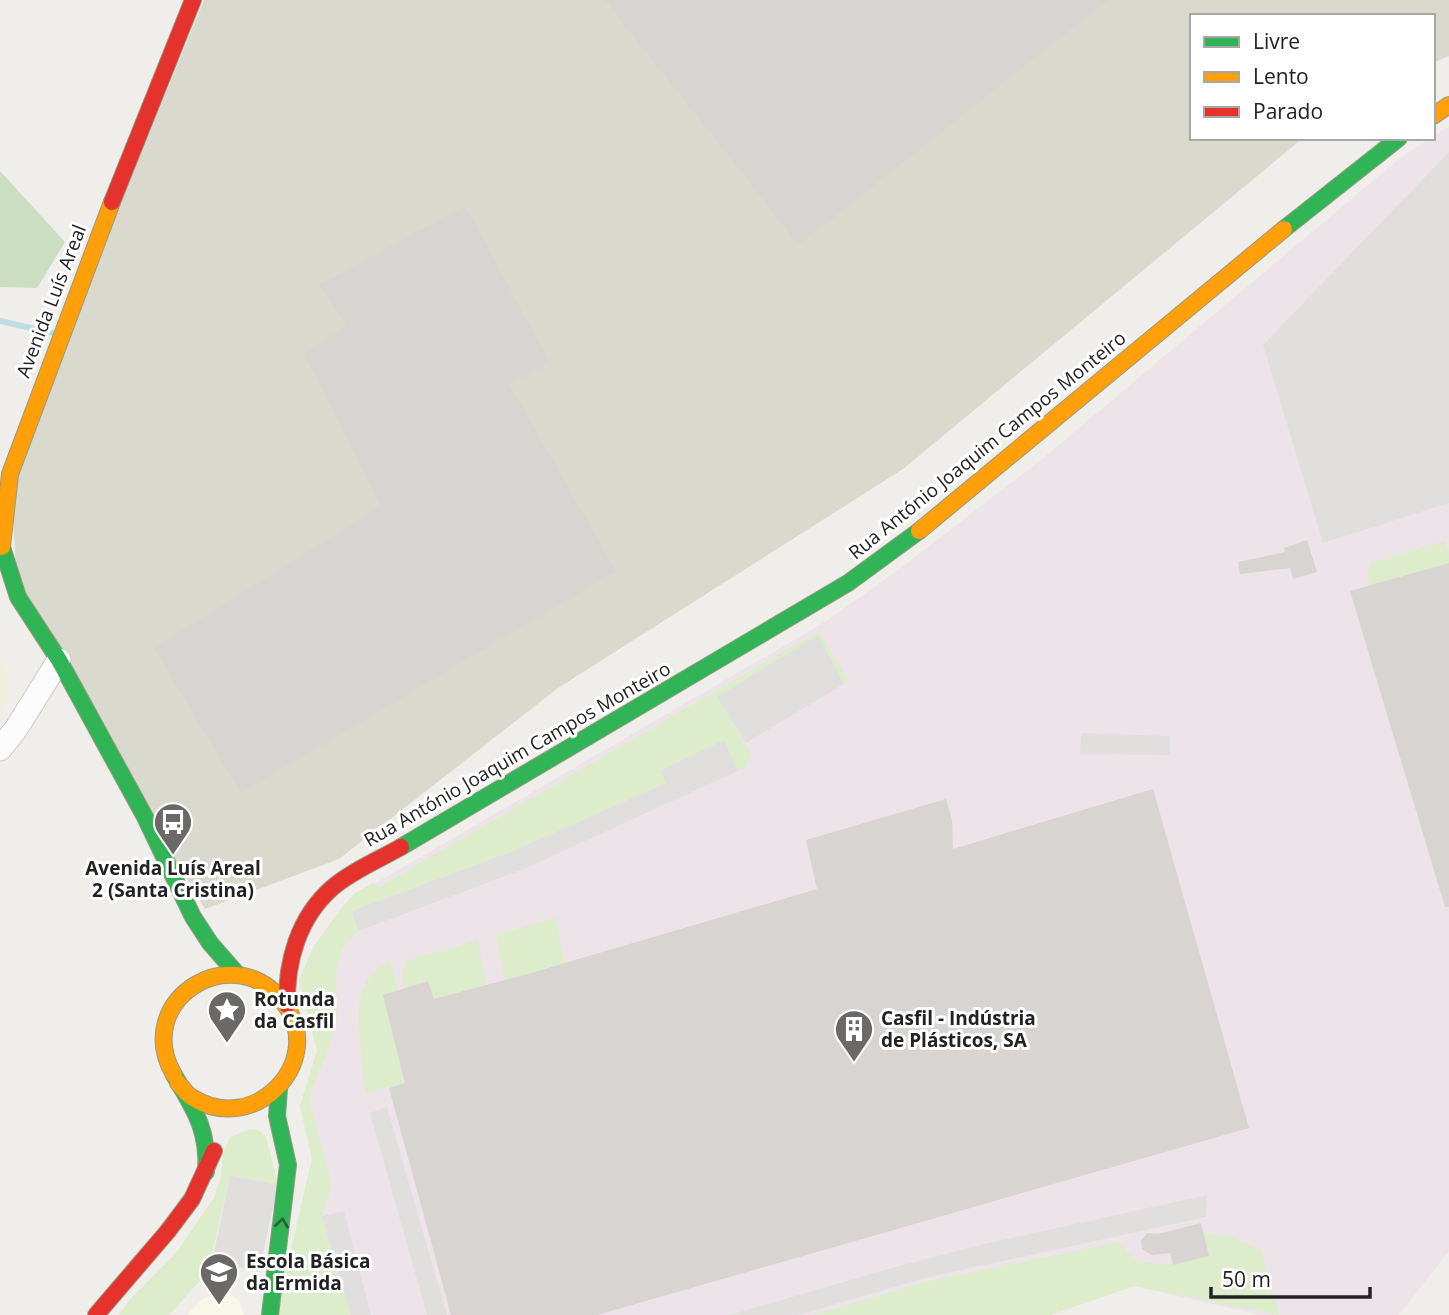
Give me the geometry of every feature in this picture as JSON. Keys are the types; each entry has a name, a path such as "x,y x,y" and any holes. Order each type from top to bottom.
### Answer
{"street":[{"name":"Avenida Luís Areal","path":"193,0 87,265 10,474 1,544 18,597 59,660 145,817 193,917 209,943 241,975"},
{"name":"Rua António Joaquim Campos Monteiro","path":"287,1005 288,965 300,932 322,898 347,876 848,583 932,521 1300,216 1396,140"},
{"path":"0,749 16,729 59,660"},
{"name":"Avenida Luís Areal","path":"193,917 197,948"},
{"name":"Rua António Joaquim Campos Monteiro","path":"241,975 270,958 300,932"},
{"path":"187,975 166,1020 163,1042 167,1064 194,1107 201,1124 206,1147 206,1172"},
{"path":"176,1001 188,989 203,980 220,975 241,975 261,982 276,992 287,1005 296,1026 298,1049 292,1070 279,1089 252,1106 235,1121"},
{"path":"177,1083 193,1098 211,1106 232,1109 252,1106"},
{"path":"270,1315 288,1165 278,1116 279,1089"},
{"path":"96,1315 192,1199 222,1138"}],"shaded area":[{"path":"204,0 1449,0 1449,56 1435,62 1435,14 1190,14 1190,140 1301,140 903,469 558,688 339,859 205,909 18,597 10,474"},
{"path":"1449,126 1449,1251 1399,1315 1260,1315 1134,1286 1044,1315 279,1315 278,1306 312,1159 300,1106 317,1051 299,980 314,946 350,898 823,623 894,573 1042,459 1400,158 1428,140 1435,140 1435,135"},
{"path":"1449,152 1449,503 1323,543 1263,345"},
{"path":"818,635 844,684 746,743 717,697"},
{"path":"1081,733 1170,736 1170,755 1080,754"},
{"path":"724,740 738,771 524,869 358,931 352,911 511,852 666,783 660,771"},
{"path":"387,1107 447,1315 427,1315 370,1113"},
{"path":"230,1175 278,1185 259,1272 212,1262"},
{"path":"1207,1195 1206,1217 929,1277 798,1315 730,1315 984,1244"},
{"path":"344,1211 371,1315 351,1315 322,1216"},
{"name":"Escola Básica da Ermida","path":"219,1291 239,1300 244,1315 187,1315 203,1299"}],"green space":[{"path":"0,171 65,242 37,288 0,287"},
{"path":"1445,541 1449,563 1369,586 1368,571 1372,562"},
{"path":"819,631 849,681 844,684 818,636 718,697 751,754 746,767 738,771 724,741 660,771 666,783 511,852 352,911 358,931 342,949 336,972 337,1018 327,1054 309,1099 332,1185 322,1216 351,1315 279,1315 278,1306 312,1159 300,1106 317,1051 299,980 314,946 342,907 355,893 373,883 379,887"},
{"path":"0,661 7,672 9,688 5,709 0,717"},
{"path":"555,918 565,963 505,980 496,935"},
{"path":"478,940 486,985 434,999 428,981 405,988 402,976 407,960"},
{"path":"390,962 398,990 405,1083 366,1093 360,1046 360,999 370,976"},
{"path":"250,1129 258,1130 266,1136 278,1185 230,1175 208,1272 169,1315 118,1315 176,1253 215,1196 221,1175 223,1152 230,1137"},
{"path":"1203,1233 1231,1237 1261,1250 1279,1315 1134,1286 1051,1315 812,1315 930,1281 1120,1242 1135,1261 1173,1265 1209,1256"}],"building":[{"path":"605,0 1108,0 799,245"},
{"path":"465,206 550,363 509,384 616,571 241,793 154,648 381,506 304,354 348,326 319,285"},
{"path":"1307,540 1317,572 1293,579 1290,568 1240,574 1238,562 1285,552 1284,548"},
{"path":"1449,563 1449,907 1445,907 1350,591"},
{"name":"Casfil - Indústria de Plásticos, SA","path":"1153,789 1249,1128 597,1315 451,1315 389,1088 405,1083 383,995 428,981 434,999 817,889 806,840 946,799 952,820 953,849"},
{"path":"1201,1223 1209,1256 1173,1265 1170,1253 1151,1255 1142,1249 1141,1241 1147,1233 1158,1234"}],"waterway":[{"path":"0,321 53,333"}],"traffic: fast":[{"path":"1284,229 1396,140"},
{"path":"401,847 848,583 919,531"},
{"path":"2,547 18,597 59,660 145,817 193,917 210,943 237,974"},
{"path":"174,1075 199,1120 205,1144 206,1172"},
{"path":"270,1315 288,1165 277,1116 279,1089"}],"traffic: slow":[{"path":"1435,115 1449,105"},
{"path":"2,547 10,474 112,202"},
{"path":"919,531 1284,229"},
{"path":"174,1075 164,1047 166,1022 177,1001 195,985 217,976 242,976 265,985 286,1006 296,1028 296,1050 290,1070 277,1088 260,1101 239,1108 216,1107 191,1097 178,1083"}],"traffic: jam":[{"path":"112,202 193,0"},
{"path":"287,1005 292,957 310,913 339,882 401,847"},
{"path":"96,1315 192,1199 214,1151"}],"place":[{"name":"Avenida Luís Areal 2 (Santa Cristina)","path":"173,856"},
{"name":"Rotunda da Casfil","path":"227,1044"},
{"name":"Casfil - Indústria de Plásticos, SA","path":"854,1063"},
{"name":"Escola Básica da Ermida","path":"219,1306"}]}
